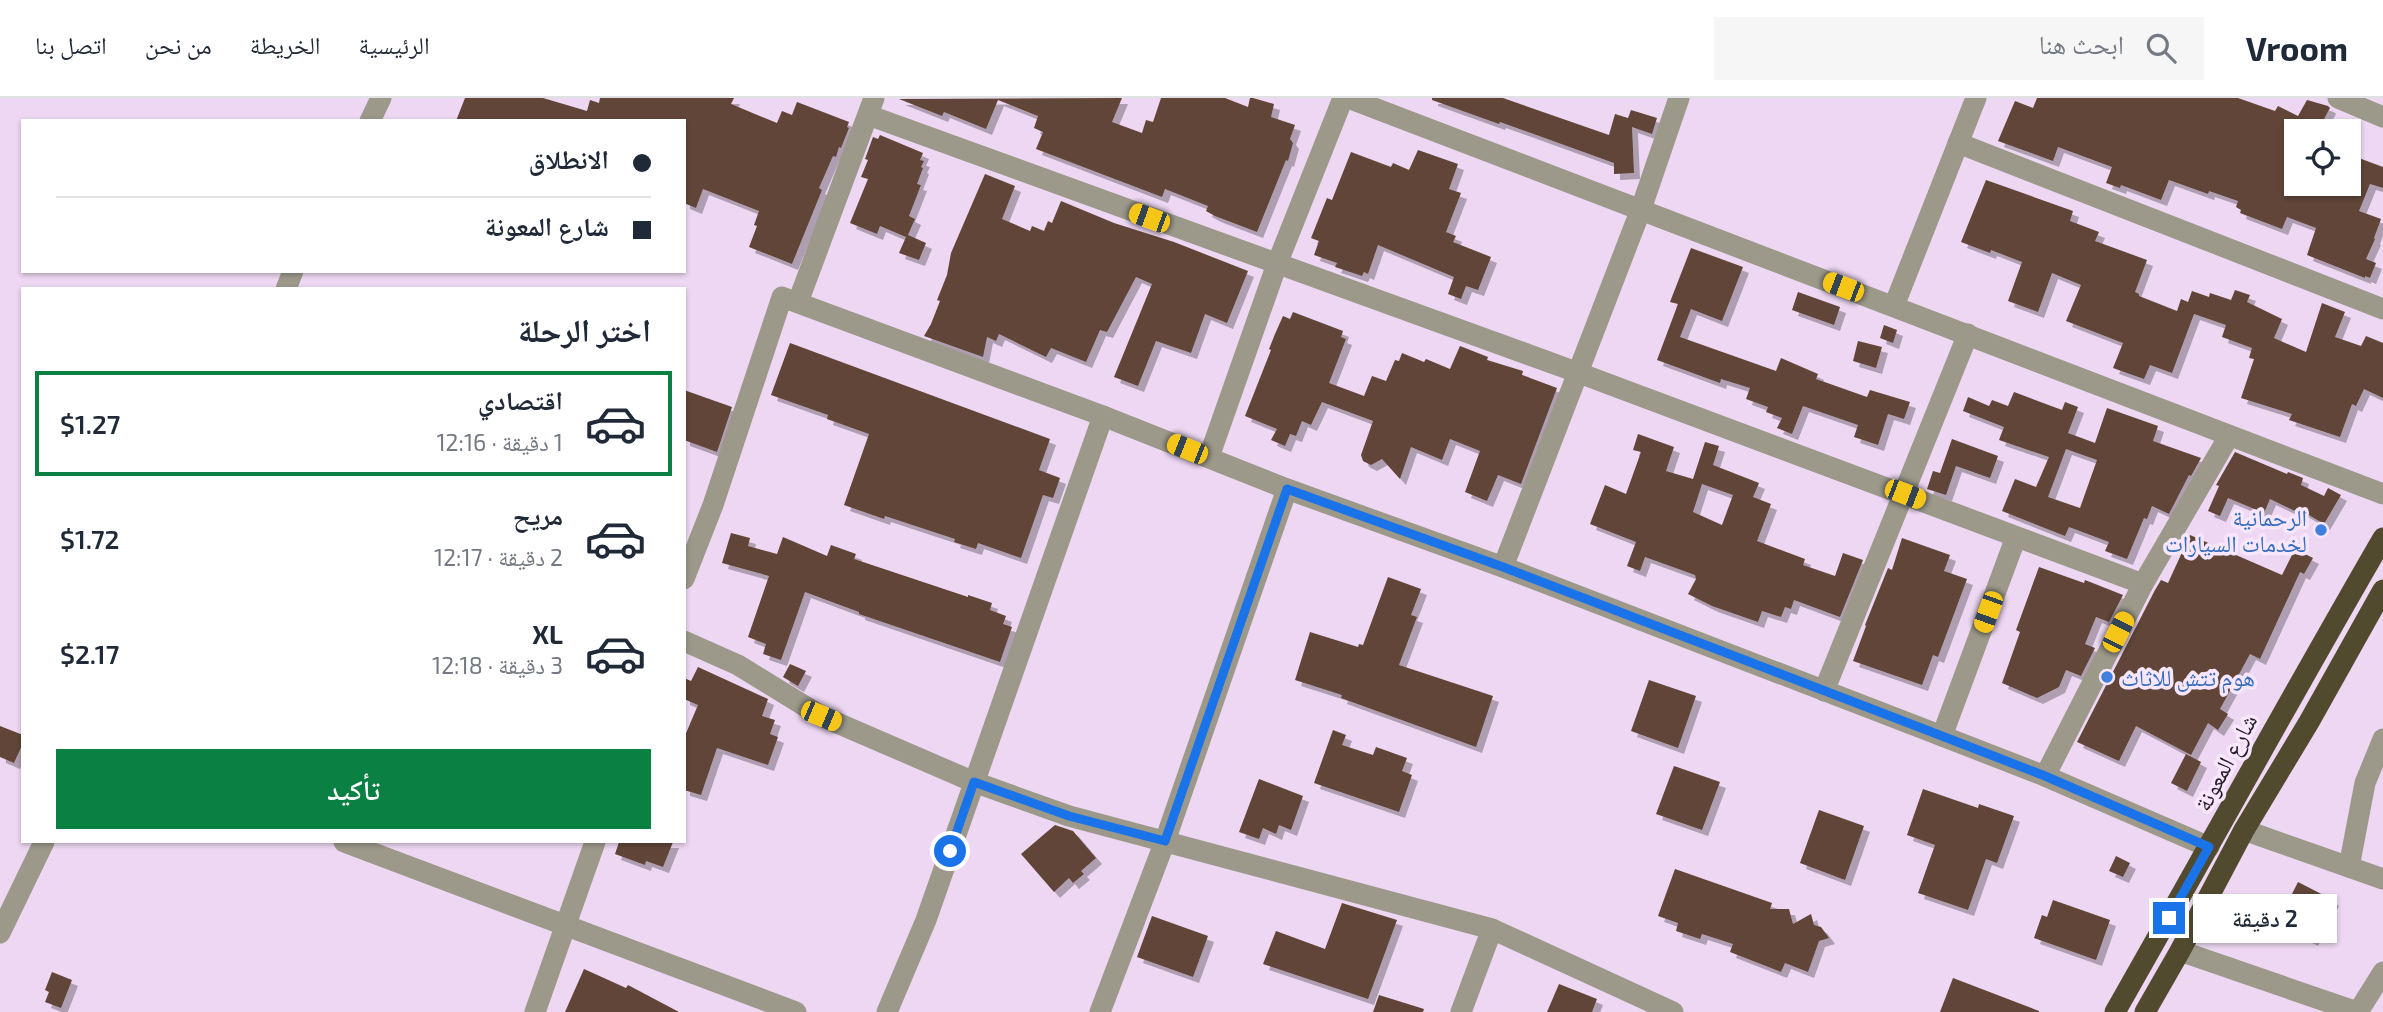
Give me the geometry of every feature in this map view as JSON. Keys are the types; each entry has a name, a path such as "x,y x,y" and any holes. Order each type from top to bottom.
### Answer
{"highway":[{"name":"شارع المعونة","path":"2115,1012 2383,538"},
{"path":"2145,1012 2244,830 2309,722 2383,590"}],"street":[{"path":"371,119 381,98"},
{"path":"1209,457 1277,264 1345,98 2383,494"},
{"path":"1503,567 1641,209 1679,98"},
{"path":"1894,306 1976,98"},
{"path":"2337,98 2383,117"},
{"path":"798,303 871,107 1277,264 2143,584"},
{"path":"1958,143 2383,309"},
{"path":"686,574 713,505 782,298 1103,416 1287,489 1503,567 2045,776 2209,847"},
{"path":"1824,691 1968,334"},
{"path":"887,1012 926,920 1103,416"},
{"path":"2045,776 2143,584 2229,436"},
{"path":"1100,1012 1165,841 1287,489"},
{"path":"1942,736 2016,537"},
{"path":"686,642 738,666 821,716 974,782 1069,816 1492,929 1672,1012"},
{"path":"2349,867 2365,783 2383,739"},
{"path":"2244,830 2383,878"},
{"path":"0,933 44,843"},
{"path":"347,843 796,1012"},
{"path":"535,1012 595,843"},
{"path":"1461,1012 1492,929"},
{"path":"2180,951 2357,1012 2383,972"}],"building":[{"path":"465,98 543,98 587,111 590,100 599,103 600,98 734,98 731,104 777,123 782,111 792,115 797,102 849,122 849,128 819,188 822,190 792,264 749,247 759,211 703,189 696,208 686,204 686,119 457,119"},
{"path":"1122,98 1112,122 1142,133 1146,120 1153,122 1161,98 1225,98 1248,107 1250,98 1253,98 1274,104 1271,117 1295,125 1290,139 1293,143 1288,161 1286,160 1257,232 1215,216 1206,211 1208,206 1165,189 1162,197 1036,149 1043,132 1034,128 1038,116 998,100 986,129 944,112 942,116 899,99"},
{"path":"1432,98 1503,98 1609,135 1615,114 1628,118 1631,110 1657,118 1652,134 1632,127 1634,173 1614,174 1614,163"},
{"path":"2037,98 2238,98 2275,111 2278,106 2298,116 2307,100 2328,106 2330,108 2324,119 2284,119 2284,196 2361,196 2361,159 2383,167 2383,188 2370,184 2359,211 2381,219 2366,259 2376,263 2370,278 2307,255 2316,228 2287,217 2282,229 2240,213 2241,210 2236,207 2238,201 2169,180 2161,200 2121,185 2120,188 2106,183 2112,167 2058,147 2053,161 1998,141 2015,101 2033,108"},
{"path":"880,135 923,153 920,160 924,161 921,167 923,168 917,184 921,185 909,216 915,219 908,235 926,243 919,260 899,253 906,237 880,226 877,234 850,223 868,179 861,177 868,160 865,159 873,137 878,139"},
{"path":"1418,150 1458,164 1449,189 1461,193 1446,232 1456,236 1453,242 1491,257 1478,290 1466,286 1461,299 1448,294 1454,277 1378,245 1368,274 1364,272 1362,276 1335,267 1337,263 1314,255 1319,241 1311,238 1327,198 1332,200 1351,152 1391,167 1393,163 1409,170"},
{"path":"985,174 1015,186 1002,219 1030,231 1032,226 1044,231 1048,221 1052,223 1061,201 1248,271 1227,323 1205,314 1191,353 1156,341 1138,386 1114,377 1152,284 1136,277 1107,332 1100,330 1086,362 1051,348 1046,357 999,334 996,341 987,337 983,357 924,336 940,301 937,300 947,275 951,253"},
{"path":"1986,180 2073,211 2070,221 2099,232 2095,241 2147,260 2135,292 2177,311 2181,299 2188,302 2192,291 2231,300 2235,290 2250,295 2247,302 2282,319 2274,338 2306,352 2322,303 2345,312 2335,337 2361,346 2366,336 2383,343 2383,398 2364,389 2356,406 2352,404 2340,437 2289,420 2292,414 2241,398 2254,359 2249,358 2252,348 2222,337 2226,325 2194,314 2172,373 2150,365 2144,379 2113,368 2123,343 2066,321 2081,285 2052,273 2038,312 2008,301 2022,262 1961,242"},
{"path":"1691,248 1743,267 1722,321 1691,309 1680,337 1776,371 1781,358 1818,374 1816,379 1867,397 1870,390 1910,402 1904,419 1888,414 1878,445 1854,437 1858,425 1803,406 1792,434 1777,428 1782,418 1766,412 1768,407 1746,399 1750,388 1721,379 1720,383 1657,360 1678,304 1670,302"},
{"path":"1798,292 1840,307 1834,325 1792,310"},
{"path":"1293,312 1343,331 1341,337 1346,339 1329,383 1364,396 1372,376 1386,381 1395,360 1399,361 1402,353 1450,369 1460,346 1488,357 1487,360 1523,371 1522,375 1557,388 1521,484 1498,475 1487,501 1465,492 1480,451 1450,439 1442,460 1411,447 1400,479 1382,459 1371,465 1363,461 1361,455 1373,421 1322,402 1311,425 1302,421 1296,436 1290,434 1285,446 1271,440 1277,429 1245,416 1283,316 1290,319"},
{"path":"1884,325 1897,330 1893,343 1880,338"},
{"path":"1858,341 1882,347 1876,368 1853,361"},
{"path":"790,343 1050,439 1039,470 1060,478 1053,498 1043,495 1021,558 978,543 976,549 954,542 955,539 844,505 869,434 827,419 828,415 771,395"},
{"path":"686,391 732,407 717,452 686,441"},
{"path":"2014,392 2062,410 2065,402 2078,407 2068,433 2095,443 2107,408 2158,426 2153,441 2201,458 2169,514 2152,506 2147,519 2144,518 2127,559 2105,551 2109,542 2069,527 2065,536 2002,511 2015,479 2036,487 2049,457 1999,440 2004,427 1963,411 1968,397 1989,406 1992,400 2008,406","holes":["2066,449 2097,460 2080,508 2048,497"]},
{"path":"1638,434 1674,447 1666,471 1693,479 1705,442 1719,446 1713,465 1759,483 1753,497 1771,504 1757,541 1805,559 1803,565 1835,576 1843,553 1863,560 1840,617 1794,600 1791,609 1785,607 1781,617 1762,611 1758,622 1712,606 1688,594 1696,579 1695,575 1645,557 1640,571 1627,566 1636,542 1590,524 1605,485 1626,494 1641,452 1633,450","holes":["1702,484 1733,495 1722,525 1693,512"]},
{"path":"1952,439 1998,456 1990,478 1956,466 1946,495 1927,489 1933,471 1940,473"},
{"path":"2235,452 2303,478 2301,485 2324,496 2328,488 2341,495 2324,524 2297,508 2295,511 2270,499 2264,513 2228,498 2220,516 2208,511 2219,486 2216,485"},
{"path":"731,533 750,538 748,546 777,554 783,537 827,556 831,545 856,554 854,559 992,603 990,610 1006,616 1003,624 1012,627 1000,662 859,614 805,592 781,660 763,654 766,644 748,637 769,576 722,563"},
{"path":"2190,535 2282,575 2295,549 2313,558 2304,574 2300,572 2260,659 2250,654 2220,709 2228,714 2218,730 2208,723 2191,755 2136,726 2119,761 2077,742 2155,590 2161,580 2168,583"},
{"path":"1902,538 1950,555 1944,571 1967,579 1938,657 1933,655 1922,685 1853,661 1888,568 1892,570"},
{"path":"2039,567 2084,583 2085,580 2123,595 2109,622 2096,617 2085,644 2095,648 2081,676 2066,670 2059,687 2037,698 2002,683 2020,632 2016,630"},
{"path":"1388,577 1421,589 1411,615 1417,617 1399,665 1493,696 1476,747 1341,698 1342,695 1295,680 1310,632 1358,647 1359,644 1363,645"},
{"path":"790,664 806,671 798,686 783,677"},
{"path":"698,667 768,699 762,716 775,720 770,734 778,737 768,765 717,748 701,795 686,791 686,733 698,705 686,700 686,679 691,681"},
{"path":"1649,680 1696,696 1678,748 1631,731"},
{"path":"0,726 21,734 21,747 14,763 0,757"},
{"path":"1333,730 1346,735 1342,745 1373,755 1376,747 1407,758 1402,771 1412,775 1399,812 1314,783"},
{"path":"2186,754 2201,762 2187,791 2171,783"},
{"path":"1674,766 1720,782 1702,830 1656,814"},
{"path":"1259,779 1303,796 1291,830 1279,825 1276,834 1263,828 1259,839 1239,832"},
{"path":"1923,789 1978,808 1979,804 2014,816 1997,863 1986,859 1968,910 1918,893 1935,845 1907,835"},
{"path":"1819,810 1864,826 1845,880 1800,863"},
{"path":"1055,825 1073,831 1096,858 1081,871 1084,874 1073,883 1069,878 1054,892 1021,854"},
{"path":"619,843 673,843 663,867 646,861 645,865 615,854"},
{"path":"2116,856 2130,863 2123,877 2109,871"},
{"path":"1675,869 1772,903 1770,909 1789,909 1793,924 1811,914 1814,925 1821,927 1829,938 1819,941 1808,972 1785,963 1781,972 1730,952 1733,944 1702,934 1700,939 1676,931 1678,923 1658,916"},
{"path":"2298,882 2333,900 2312,940 2278,922"},
{"path":"2053,900 2110,920 2096,960 2034,938 2042,915 2047,917"},
{"path":"1342,903 1397,920 1368,999 1263,964 1276,931 1325,949"},
{"path":"1152,916 1208,936 1193,977 1137,957"},
{"path":"584,969 626,988 628,985 679,1012 565,1012"},
{"path":"52,972 72,980 61,1008 45,1002 49,992 45,990"},
{"path":"1953,978 2039,1011 2039,1012 1940,1012"},
{"path":"1559,984 1597,999 1592,1012 1547,1012"},
{"path":"1379,995 1424,1009 1423,1012 1373,1012"}],"place":[{"name":"الرحمانية لخدمات السيارات","path":"2321,530"},
{"name":"هوم تتش للاثاث","path":"2107,677"}],"route":[{"path":"950,851 974,782 1069,816 1165,841 1287,489 1503,567 1942,736 2045,776 2209,847 2169,918"}]}
